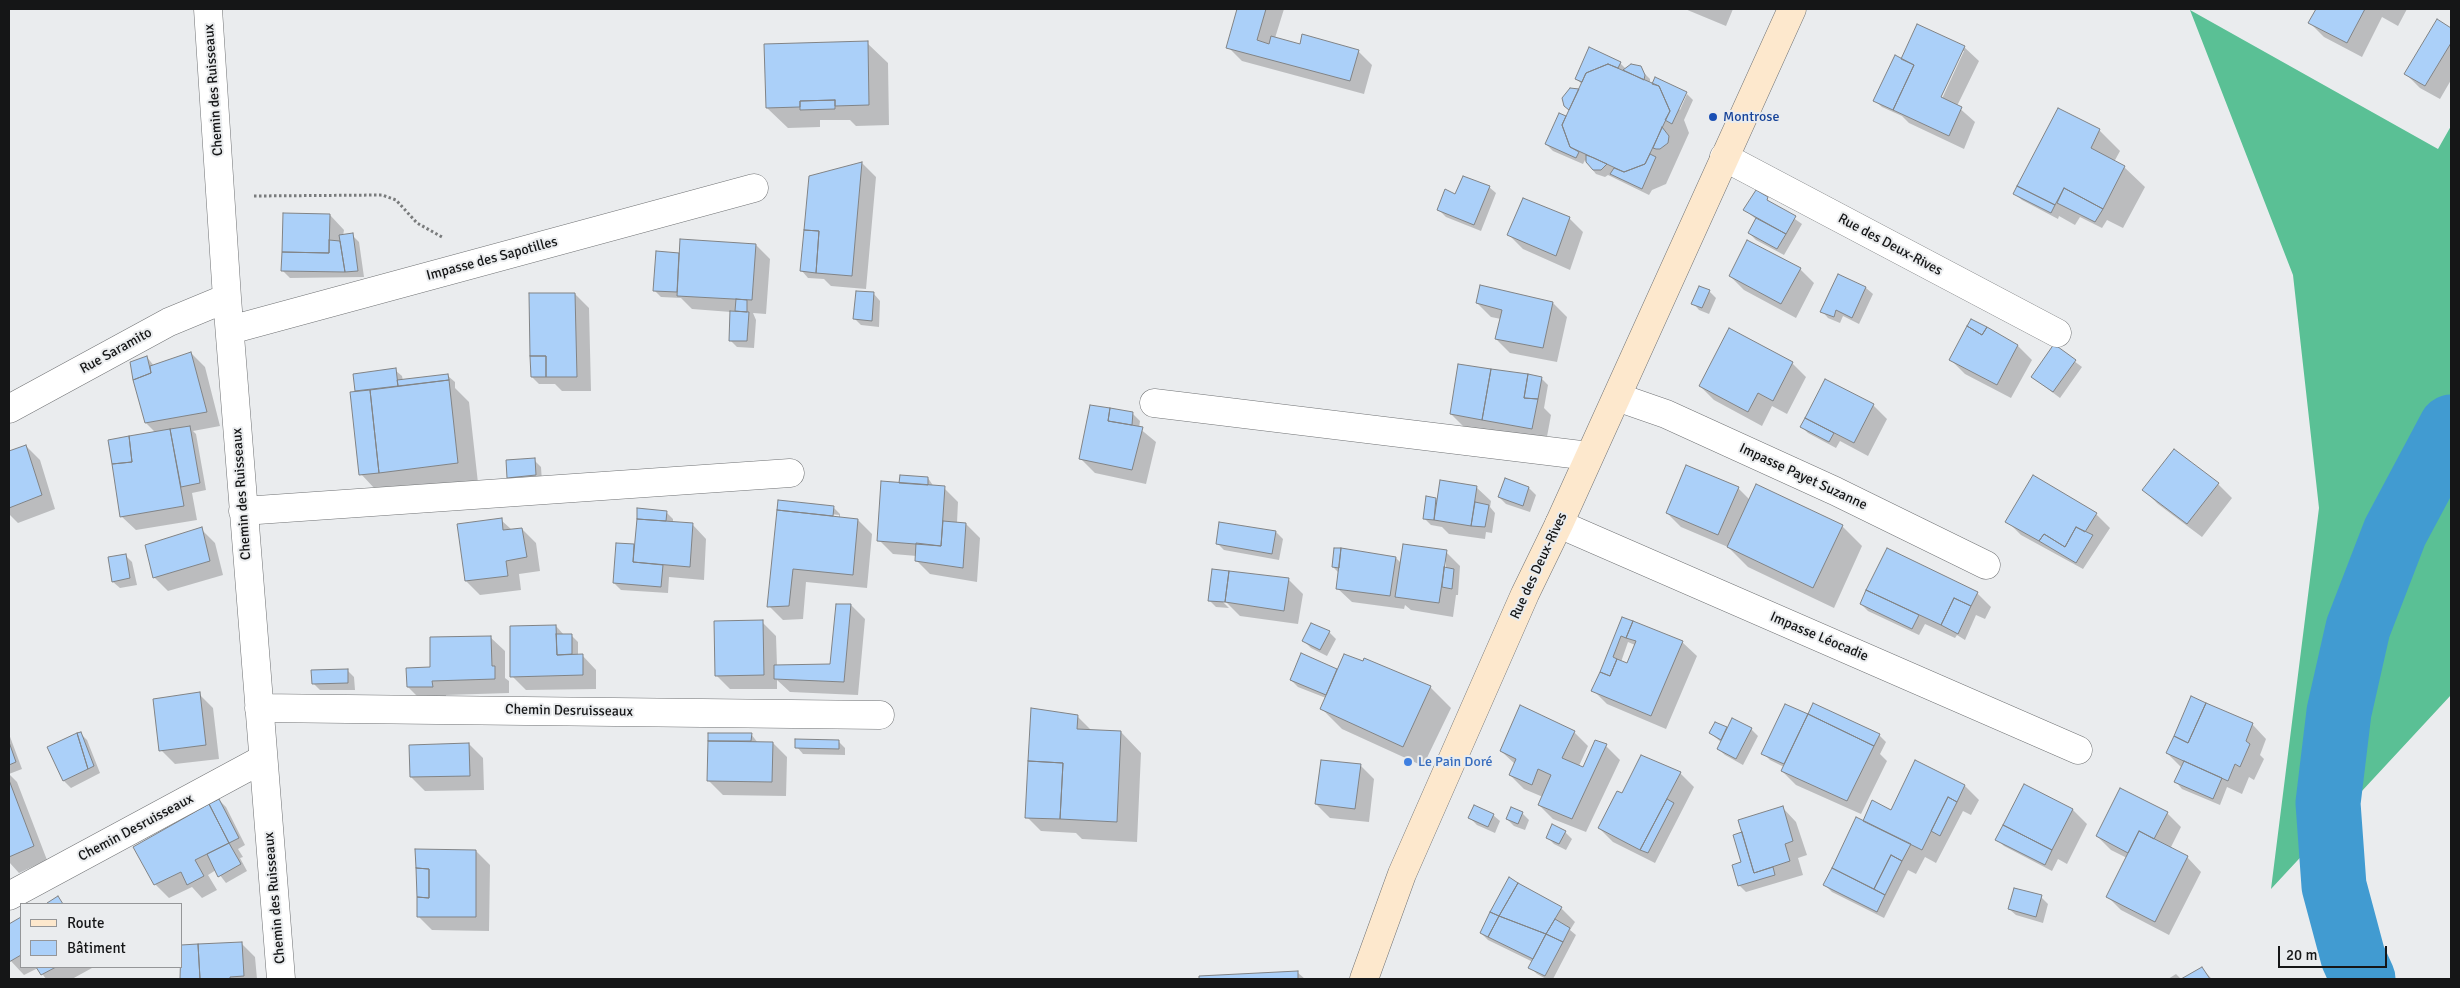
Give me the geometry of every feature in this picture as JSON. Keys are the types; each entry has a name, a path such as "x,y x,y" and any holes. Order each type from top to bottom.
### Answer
{"street":[{"name":"Chemin des Ruisseaux","path":"208,9 243,511 281,979"},
{"name":"Rue des Deux-Rives","path":"1364,979 1402,874 1525,594 1617,397 1792,9"},
{"name":"Rue des Deux-Rives","path":"1724,157 2057,333"},
{"name":"Impasse des Sapotilles","path":"230,330 754,188"},
{"name":"Rue Saramito","path":"9,410 169,322 227,298"},
{"name":"Impasse Payet Suzanne","path":"1617,397 1666,414 1818,483 1986,565"},
{"path":"1154,403 1589,456"},
{"path":"243,511 790,473"},
{"name":"Impasse Léocadie","path":"1559,524 2078,750"},
{"name":"Chemin Desruisseaux","path":"259,708 880,715"},
{"name":"Chemin Desruisseaux","path":"9,896 263,759"}],"path":[{"path":"220,196 382,195 396,200 417,223 445,238"}],"green space":[{"path":"2190,10 2438,149 2451,126 2451,695 2271,889 2319,508 2293,275"}],"building":[{"path":"1237,9 1266,9 1257,40 1269,44 1271,36 1300,44 1302,34 1359,50 1350,81 1226,48"},
{"path":"2316,9 2365,9 2347,43 2308,23"},
{"path":"2437,19 2451,28 2451,43 2425,86 2404,74"},
{"path":"1917,24 1965,46 1941,97 1962,107 1949,136 1893,110 1914,65 1901,59"},
{"path":"868,41 869,105 835,106 835,100 800,101 800,107 766,108 764,44"},
{"path":"1589,47 1621,62 1618,68 1608,64 1586,73 1582,82 1575,79"},
{"path":"1895,55 1914,65 1893,110 1873,101"},
{"path":"1608,64 1659,86 1670,111 1645,164 1624,172 1570,147 1562,125 1586,73"},
{"path":"1631,64 1641,66 1645,75 1644,80 1623,70"},
{"path":"1655,77 1687,92 1672,124 1665,120 1670,111 1659,86 1652,84"},
{"path":"1570,88 1579,89 1569,110 1564,106 1562,98"},
{"path":"835,100 835,109 800,110 800,101"},
{"path":"2058,108 2100,129 2091,148 2125,166 2103,209 2064,188 2055,205 2017,186"},
{"path":"1559,113 1566,116 1562,125 1570,147 1579,152 1576,158 1545,144"},
{"path":"1662,127 1669,136 1668,143 1660,149 1653,148"},
{"path":"1650,154 1656,157 1642,189 1610,174 1614,168 1624,172 1645,164"},
{"path":"1586,155 1607,164 1601,170 1593,170 1586,162"},
{"path":"862,162 852,276 816,273 819,231 804,230 809,176"},
{"path":"1463,176 1490,186 1474,225 1437,210 1445,189 1455,194"},
{"path":"2017,186 2055,205 2051,213 2013,194"},
{"path":"2064,188 2103,209 2095,222 2057,203"},
{"path":"1756,190 1768,197 1767,200 1796,216 1786,234 1743,210"},
{"path":"1523,198 1570,217 1556,256 1507,235"},
{"path":"283,213 330,214 329,253 282,252"},
{"path":"1756,218 1786,234 1777,249 1748,233"},
{"path":"804,230 819,231 816,273 800,271"},
{"path":"353,233 358,271 345,272 339,235"},
{"path":"680,239 756,244 752,300 677,296"},
{"path":"329,240 340,241 345,272 281,271 282,252 329,253"},
{"path":"1747,240 1801,268 1781,304 1729,276"},
{"path":"656,251 679,253 677,292 653,291"},
{"path":"1838,274 1866,287 1852,318 1836,310 1834,317 1820,312"},
{"path":"1480,285 1553,302 1543,348 1495,339 1502,310 1476,303"},
{"path":"1699,286 1710,290 1702,308 1691,304"},
{"path":"856,291 874,292 872,321 853,319"},
{"path":"529,293 575,293 577,377 546,377 546,356 530,356"},
{"path":"736,299 747,300 747,312 735,311"},
{"path":"730,311 749,312 747,341 729,341"},
{"path":"1971,319 1987,327 1982,335 1967,326"},
{"path":"1967,326 1982,335 1987,327 2018,345 1997,385 1949,360"},
{"path":"1729,328 1793,362 1773,401 1758,393 1748,412 1699,386"},
{"path":"2054,344 2076,360 2053,392 2031,377"},
{"path":"191,352 207,412 145,423 133,380 151,373 150,366"},
{"path":"147,356 151,373 133,380 130,362"},
{"path":"530,356 546,356 546,377 531,377"},
{"path":"1458,364 1491,369 1482,420 1450,414"},
{"path":"396,368 398,386 355,391 353,374"},
{"path":"1491,369 1528,374 1524,398 1538,399 1532,429 1482,420"},
{"path":"448,374 449,380 398,386 397,380"},
{"path":"1528,374 1542,377 1538,399 1524,398"},
{"path":"1825,379 1874,404 1854,443 1805,418"},
{"path":"449,380 458,463 379,473 370,390"},
{"path":"370,390 379,473 359,475 350,392"},
{"path":"1090,405 1110,408 1108,421 1143,427 1132,470 1079,459"},
{"path":"1110,408 1133,412 1132,425 1108,421"},
{"path":"1805,418 1834,433 1829,442 1800,427"},
{"path":"190,426 200,483 181,487 170,429"},
{"path":"170,429 184,506 120,517 112,464 132,462 129,436"},
{"path":"129,436 132,462 112,464 108,440"},
{"path":"26,445 42,495 9,508 9,451"},
{"path":"2174,449 2219,483 2187,524 2142,490"},
{"path":"535,458 536,475 507,478 506,460"},
{"path":"1686,465 1739,487 1718,535 1666,513"},
{"path":"900,475 928,477 928,485 899,483"},
{"path":"2033,475 2097,513 2085,532 2076,527 2065,547 2044,534 2039,541 2005,522"},
{"path":"1505,478 1529,487 1523,506 1498,497"},
{"path":"1440,480 1477,486 1471,526 1434,520"},
{"path":"881,481 945,486 941,546 877,541"},
{"path":"1756,484 1843,525 1813,588 1727,547"},
{"path":"1426,496 1436,498 1434,520 1423,519"},
{"path":"778,500 834,506 833,516 777,510"},
{"path":"1475,502 1489,505 1485,527 1471,526"},
{"path":"637,508 667,511 666,521 637,519"},
{"path":"777,510 858,519 853,575 793,569 789,606 767,607"},
{"path":"502,518 503,530 522,528 527,557 506,561 508,576 465,581 457,524"},
{"path":"637,519 693,523 690,567 633,562"},
{"path":"943,521 966,523 963,568 915,561 916,543 941,546"},
{"path":"1219,522 1276,531 1272,554 1216,544"},
{"path":"202,527 210,561 153,578 145,545"},
{"path":"2076,527 2093,535 2076,563 2039,541 2044,534 2065,547"},
{"path":"616,543 634,544 633,562 663,565 661,587 613,583"},
{"path":"1403,544 1447,550 1439,603 1395,597"},
{"path":"1334,548 1341,548 1339,568 1332,567"},
{"path":"1341,548 1396,557 1390,596 1336,589"},
{"path":"1887,548 1978,592 1971,606 1954,598 1941,625 1866,590"},
{"path":"126,554 130,578 112,582 108,557"},
{"path":"1444,567 1454,569 1452,589 1442,587"},
{"path":"1212,569 1229,571 1225,602 1208,601"},
{"path":"1229,571 1289,578 1284,611 1225,602"},
{"path":"1866,590 1919,615 1912,629 1860,604"},
{"path":"1954,598 1971,606 1958,634 1941,625"},
{"path":"836,604 851,604 844,682 774,679 774,665 830,664"},
{"path":"1622,617 1633,621 1626,638 1621,636 1613,657 1617,659 1610,676 1600,672"},
{"path":"763,620 764,675 715,676 714,621"},
{"path":"1633,621 1683,641 1651,716 1591,691 1600,672 1610,676 1617,659 1627,663 1636,641 1626,638"},
{"path":"1311,623 1330,631 1320,650 1302,641"},
{"path":"556,625 557,655 583,654 583,675 510,677 510,626"},
{"path":"556,634 572,634 572,654 557,655"},
{"path":"491,636 492,666 495,666 495,679 432,681 433,687 407,687 406,668 430,667 430,637"},
{"path":"1301,653 1337,669 1326,695 1290,680"},
{"path":"1344,654 1363,661 1364,658 1431,686 1403,747 1320,709"},
{"path":"348,669 348,683 312,684 311,670"},
{"path":"200,692 206,745 159,751 153,699"},
{"path":"2191,696 2206,703 2188,743 2174,736"},
{"path":"1813,703 1880,734 1874,746 1808,714"},
{"path":"2206,703 2253,723 2246,741 2250,744 2240,767 2235,764 2228,781 2166,753 2174,736 2188,743"},
{"path":"1785,704 1808,714 1784,764 1761,754"},
{"path":"1520,705 1575,731 1562,758 1583,767 1595,740 1607,744 1572,819 1538,805 1551,775 1538,769 1532,785 1509,775 1516,759 1500,751"},
{"path":"1031,708 1078,715 1077,729 1121,731 1117,822 1060,819 1063,763 1028,761"},
{"path":"1808,714 1874,746 1847,801 1781,771"},
{"path":"1732,718 1752,728 1736,759 1717,749"},
{"path":"1715,722 1727,727 1721,740 1709,733"},
{"path":"81,732 94,766 88,769 77,733"},
{"path":"77,733 88,769 63,781 47,747"},
{"path":"708,733 752,733 751,741 708,741"},
{"path":"795,739 839,740 839,749 795,748"},
{"path":"708,741 773,742 772,782 707,781"},
{"path":"9,742 16,762 9,765"},
{"path":"469,743 470,776 410,777 409,745"},
{"path":"1641,755 1681,772 1640,850 1598,828 1617,791 1622,793"},
{"path":"1321,760 1361,764 1355,809 1315,804"},
{"path":"1915,760 1965,785 1957,802 1948,797 1922,850 1863,821 1872,800 1891,810"},
{"path":"1028,761 1063,763 1060,819 1025,818"},
{"path":"2184,761 2222,778 2213,799 2174,782"},
{"path":"9,780 34,846 9,857"},
{"path":"2024,784 2073,809 2052,850 2003,825"},
{"path":"2120,788 2168,812 2154,839 2139,831 2128,853 2096,836"},
{"path":"1948,797 1957,802 1940,836 1931,831"},
{"path":"219,799 239,838 229,843 209,804"},
{"path":"1667,799 1674,803 1648,853 1640,850"},
{"path":"209,804 229,843 195,860 204,876 187,885 181,872 154,885 133,847"},
{"path":"1474,805 1494,814 1488,827 1468,818"},
{"path":"1783,806 1793,841 1785,844 1790,861 1754,873 1738,820"},
{"path":"1511,807 1523,812 1518,824 1506,819"},
{"path":"1856,817 1911,844 1902,861 1891,855 1874,889 1832,868"},
{"path":"1552,824 1566,831 1559,844 1546,838"},
{"path":"2003,825 2052,850 2045,865 1995,840"},
{"path":"2139,831 2188,856 2155,922 2106,897"},
{"path":"1742,832 1754,873 1773,867 1775,875 1738,886 1732,865 1741,862 1733,835"},
{"path":"229,843 241,864 218,877 207,854"},
{"path":"415,849 476,850 476,917 417,917 417,897 429,898 429,869 416,868"},
{"path":"1891,855 1902,861 1885,895 1874,889"},
{"path":"416,868 429,869 429,898 417,897"},
{"path":"1832,868 1885,895 1877,912 1823,885"},
{"path":"1509,877 1518,883 1499,916 1490,912"},
{"path":"1518,883 1562,907 1546,934 1499,916"},
{"path":"2014,888 2042,895 2036,917 2008,909"},
{"path":"58,896 62,903 47,903"},
{"path":"1490,912 1499,916 1488,937 1480,933"},
{"path":"1499,916 1546,934 1533,959 1488,937"},
{"path":"20,918 20,956 9,962 9,924"},
{"path":"1555,919 1570,928 1563,942 1546,934"},
{"path":"1546,934 1563,942 1545,976 1528,968"},
{"path":"242,942 244,976 230,977 230,979 200,979 198,944"},
{"path":"198,944 200,979 180,979 182,945"},
{"path":"2202,967 2210,979 2181,979"},
{"path":"37,968 54,968 41,975"},
{"path":"1298,971 1298,979 1199,979 1199,976"}],"waterway":[{"path":"2363,979 2353,957 2334,886 2328,803 2339,712 2358,628 2395,532 2451,427"}],"place":[{"name":"Montrose","path":"1713,117"},
{"name":"Le Pain Doré","path":"1408,762"}]}
